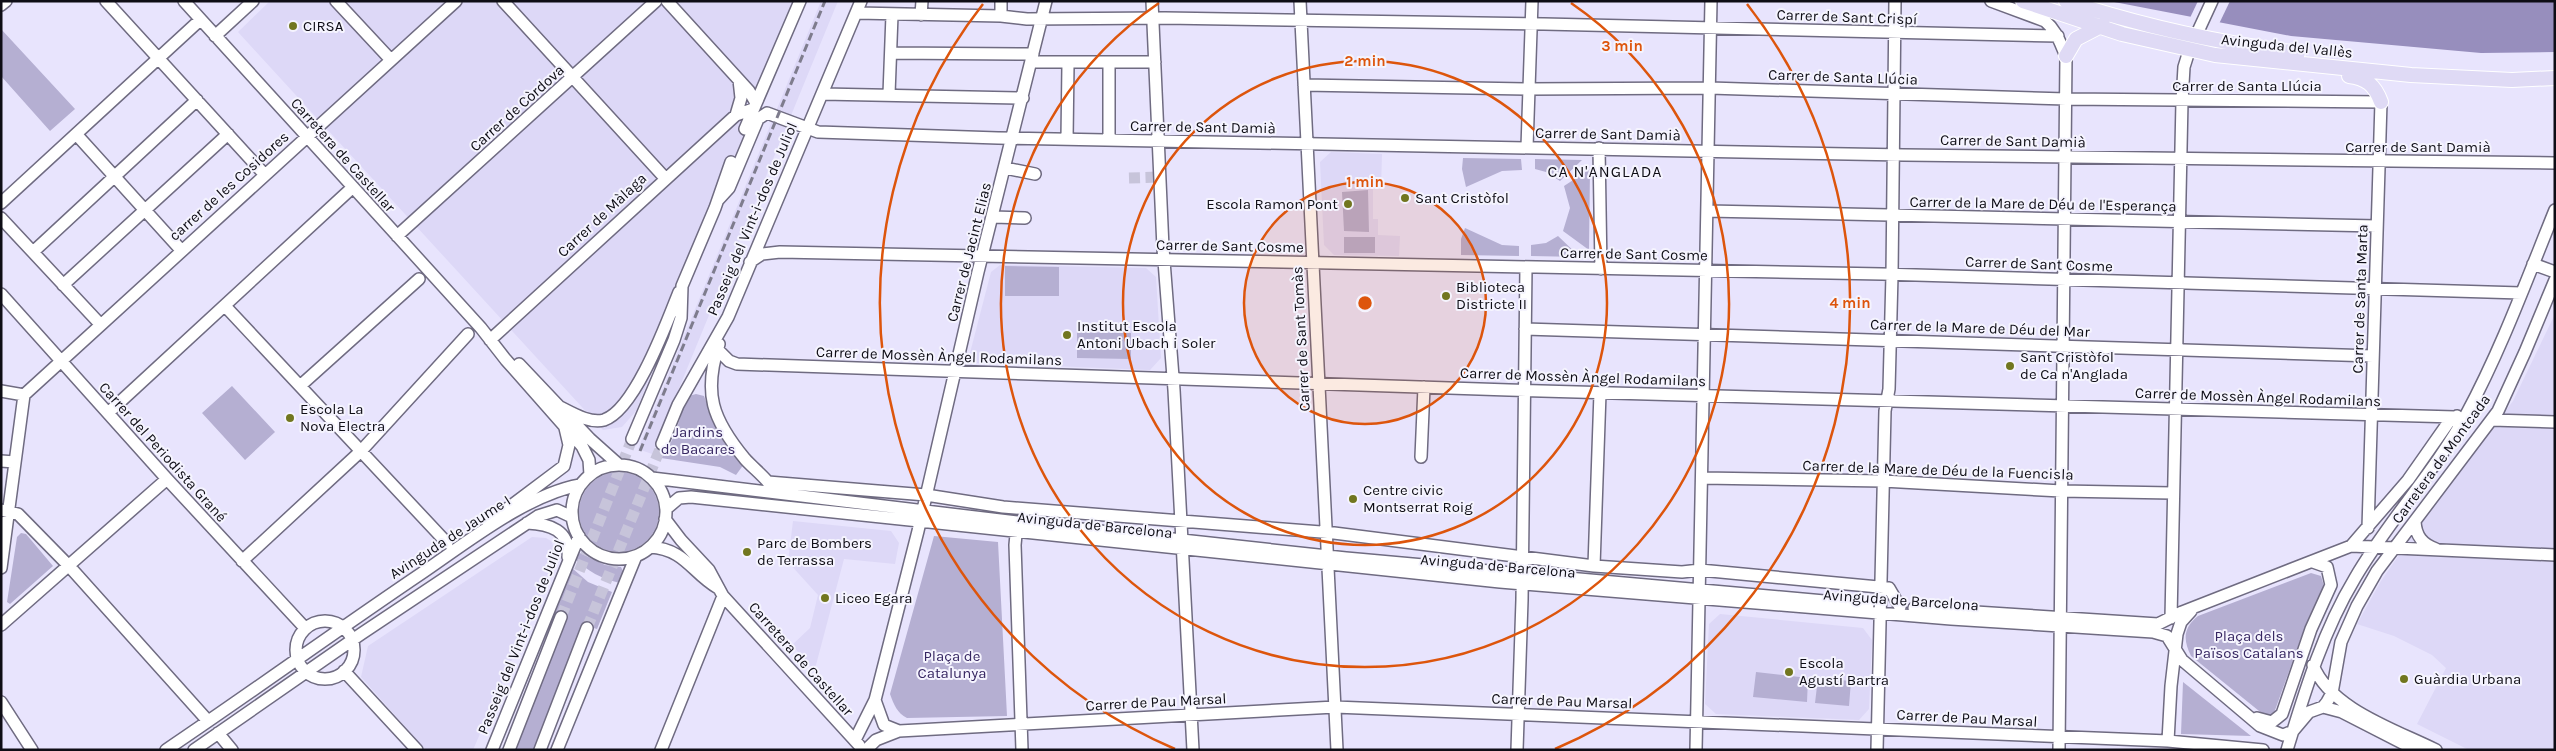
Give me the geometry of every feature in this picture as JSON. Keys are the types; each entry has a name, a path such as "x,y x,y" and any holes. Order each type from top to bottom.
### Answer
{"main road":[{"name":"Avinguda del Vallès","path":"2023,1 2099,27 2189,51 2215,55 2394,73 2512,80 2555,78"},
{"name":"Avinguda del Vallès","path":"2066,1 2133,21 2198,32 2256,48 2412,67 2496,72 2555,70"},
{"path":"2066,56 2076,39 2099,27 2133,21"},
{"path":"2215,55 2254,64 2359,77 2374,88 2381,102"},
{"path":"2381,102 2385,83 2394,73 2412,67"}],"street":[{"path":"1,5 6,1"},
{"path":"106,1 265,175"},
{"name":"Carretera de Castellar","path":"184,1 491,339 587,456 590,475"},
{"path":"215,36 253,1"},
{"path":"336,1 391,60"},
{"name":"carrer de les Cosidores","path":"24,395 456,1"},
{"path":"503,1 665,178"},
{"name":"Carrer de Còrdova","path":"397,236 656,1"},
{"path":"667,1 739,80 755,106"},
{"name":"Passeig del Vint-i-dos de Juliol","path":"560,408 584,418 603,420 618,411 641,378 682,286 718,200 723,183 800,1"},
{"name":"Passeig del Vint-i-dos de Juliol","path":"662,444 678,405 728,317 861,1"},
{"path":"921,15 922,1"},
{"path":"1001,1 1001,16"},
{"name":"Carrer de Jacint Elias","path":"855,740 875,700 922,515 982,256 1046,1"},
{"path":"1152,1 1164,260 1173,378 1189,707 1193,750"},
{"name":"Carrer de Sant Tomàs","path":"1300,1 1308,143 1311,263 1319,383 1337,750"},
{"path":"1527,147 1529,36 1532,25 1532,1"},
{"path":"1696,750 1710,150 1711,1"},
{"path":"1877,750 1882,609 1885,411 1888,401 1892,275 1896,94 1895,1"},
{"path":"1991,1 2045,21 2058,36 2066,56 2066,280 2061,490 2062,622 2059,750"},
{"path":"2171,618 2172,492 2180,282 2184,67 2189,51 2212,1"},
{"name":"Carrer de Sant Crispí","path":"856,13 1001,16 1042,20 1153,18 2058,36"},
{"path":"889,94 892,15"},
{"path":"1,203 200,20"},
{"path":"891,53 1032,58 1068,64 1155,62"},
{"path":"1109,63 1109,140"},
{"path":"1067,139 1068,64"},
{"path":"736,115 741,98 739,80"},
{"name":"Carrer de Santa Llúcia","path":"1304,85 1528,89 1710,88 2066,99 2381,102"},
{"path":"823,94 1023,98"},
{"path":"33,252 197,100"},
{"name":"Carrer de Santa Marta","path":"2368,528 2377,287 2381,102"},
{"name":"Carrer de Màlaga","path":"491,339 736,115 755,106"},
{"name":"Carrer de Sant Damià","path":"718,200 729,188 760,116 772,114 808,130 818,132 1012,138 1894,155 2555,164"},
{"path":"76,134 181,250"},
{"path":"63,285 228,134"},
{"path":"1599,148 1601,269"},
{"path":"1005,168 1035,174"},
{"path":"108,413 352,187"},
{"name":"Carretera de Montcada","path":"2287,750 2307,687 2335,614 2355,577 2374,548 2436,464 2521,293 2555,210"},
{"name":"Carrer de la Mare de Déu de l'Esperança","path":"1708,211 2378,226"},
{"path":"993,216 1025,218"},
{"path":"1,218 100,324"},
{"name":"Carrer de Sant Cosme","path":"750,262 762,254 780,252 1892,275 2377,287 2521,293"},
{"path":"2533,264 2555,272"},
{"path":"1517,750 1522,579 1526,267"},
{"path":"300,386 419,278"},
{"name":"Passeig del Vint-i-dos de Juliol","path":"632,439 674,340 681,318 682,286"},
{"name":"Carretera de Montcada","path":"2293,731 2309,712 2323,707 2338,653 2350,620 2367,588 2393,549 2492,420 2526,352 2554,286"},
{"name":"Carrer del Periodista Grané","path":"1,294 167,479 305,628"},
{"path":"225,306 447,543"},
{"path":"728,317 710,377 711,397 728,435 753,468 776,492"},
{"name":"Carrer de la Mare de Déu del Mar","path":"1525,329 1705,333 1890,341 2064,344 2374,356"},
{"path":"242,561 361,451 468,334"},
{"name":"Carretera de Castellar","path":"491,339 618,464"},
{"name":"Carrer de Mossèn Àngel Rodamilans","path":"717,349 729,361 737,364 1524,391 2371,415 2461,415"},
{"path":"1421,457 1424,387"},
{"path":"1,391 24,395 15,462 5,511 1,568"},
{"path":"1594,566 1600,392"},
{"name":"Carretera de Montcada","path":"2351,546 2408,480 2442,430 2461,415"},
{"path":"2492,420 2555,422"},
{"path":"463,545 501,512 564,466 569,445 565,427"},
{"path":"1,461 15,462"},
{"path":"618,464 636,468 652,478 662,492 666,514 662,532 650,547 636,556 618,559 591,550 578,536 572,517 573,500 580,485 590,475 603,467 618,464"},
{"path":"746,488 753,468"},
{"name":"Avinguda de Barcelona","path":"652,478 776,492 922,515 1016,527 1327,560 1699,595 2062,622 2158,624 2351,546 2426,551 2436,549 2555,555"},
{"name":"Carrer de la Mare de Déu de la Fuencisla","path":"1702,478 1883,481 2061,490 2172,492"},
{"path":"1,625 167,479"},
{"name":"Avinguda de Barcelona","path":"768,482 926,495 1003,507 1326,533 1594,566 1682,572 1700,570 1881,587 1889,588 1900,607"},
{"name":"Avinguda de Jaume I","path":"166,750 297,660 342,626 463,545 526,506 568,487 580,485"},
{"path":"789,494 801,486"},
{"name":"Avinguda de Barcelona","path":"666,514 675,500 690,496 922,515"},
{"path":"5,511 18,514 69,566 208,721"},
{"name":"Avinguda de Jaume I","path":"194,750 527,523 552,511 564,512 572,517"},
{"name":"Carretera de Castellar","path":"666,514 681,540 709,570 721,592"},
{"path":"2414,522 2422,542 2436,549"},
{"path":"527,523 550,526 561,532 568,548 567,561"},
{"path":"1016,527 1022,750"},
{"name":"Passeig del Vint-i-dos de Juliol","path":"492,750 578,536"},
{"name":"Carretera de Castellar","path":"650,547 678,554 704,580 721,592 864,750"},
{"path":"560,749 636,556"},
{"path":"2236,705 2266,722 2277,720 2285,707 2310,629 2331,584 2327,567 2313,562"},
{"path":"661,750 721,592"},
{"name":"Avinguda de Barcelona","path":"1882,609 1900,607 2159,633 2169,638 2176,652 2260,726 2283,735 2293,731"},
{"path":"2168,740 2170,686 2179,626 2194,608"},
{"path":"2335,614 2350,620"},
{"name":"Passeig del Vint-i-dos de Juliol","path":"509,750 561,617"},
{"path":"319,621 335,622 342,626 352,641 353,654 344,671 330,678 321,678 306,672 297,660 297,640 305,628 319,621"},
{"path":"540,750 587,628"},
{"path":"2306,646 2314,668 2328,689"},
{"path":"344,671 417,750"},
{"path":"2307,687 2315,683 2328,689 2359,712 2436,750"},
{"path":"875,700 884,725 899,731"},
{"path":"1,702 32,750"},
{"name":"Carrer de Pau Marsal","path":"864,750 876,740 899,731 1335,707 2059,738 2168,740 2263,750"},
{"path":"2323,707 2342,712 2416,750"},
{"path":"218,733 232,750"}],"shaded area":[{"path":"270,1 802,1 636,411 622,427 603,430 238,32"},
{"path":"821,1 838,1 652,454 638,449"},
{"path":"2109,1 2555,1 2555,52 2481,53 2291,36"},
{"name":"Escola Ramon Pont","path":"1331,152 1382,154 1381,189 1373,189 1373,219 1378,219 1378,235 1400,236 1399,256 1334,255 1324,245 1320,162"},
{"name":"Institut Escola Antoni Ubach i Soler","path":"1000,265 1146,268 1156,277 1161,358 1150,370 977,363 970,353 991,272"},
{"path":"2555,314 2555,750 2469,750 2417,724 2446,668 2432,655 2394,636 2357,624 2381,581 2421,523 2513,401"},
{"name":"Liceo Egara","path":"793,521 891,531 899,543 895,564 844,559 816,665 813,669 792,645 810,628 818,595 788,562"},
{"path":"532,537 546,538 551,541 555,550 554,562 473,750 426,750 361,677 368,646"},
{"name":"Escola Agustí Bartra","path":"1720,614 1863,628 1872,640 1869,709 1859,720 1716,714 1705,704 1709,624"}],"green space":[{"path":"1,29 75,109 50,131 1,76"},
{"path":"1463,158 1521,159 1522,170 1502,171 1466,187 1462,169"},
{"path":"1535,159 1582,160 1560,181 1546,172 1535,169"},
{"path":"1590,169 1589,250 1563,231 1570,208 1564,186"},
{"path":"1368,190 1369,232 1344,231 1342,192"},
{"path":"1465,228 1502,245 1519,246 1519,256 1461,255 1461,239"},
{"path":"1558,236 1580,257 1531,256 1531,245 1546,243"},
{"path":"1344,237 1375,237 1375,253 1344,253"},
{"path":"1005,266 1059,267 1059,296 1005,296"},
{"path":"1077,332 1131,333 1131,359 1077,358"},
{"path":"232,386 275,432 245,460 202,413"},
{"name":"Jardins de Bacares","path":"696,394 704,396 719,433 744,464 736,475 720,467 661,458 675,434 689,396"},
{"path":"619,472 634,475 647,484 656,497 659,512 656,527 647,540 634,549 619,552 604,549 591,540 582,527 579,512 582,497 591,484 604,475"},
{"path":"21,533 26,534 53,566 10,604 7,602 17,537"},
{"name":"Plaça de Catalunya","path":"934,536 998,542 1007,716 907,718 898,711 893,702 890,694"},
{"path":"580,553 605,565 621,567 624,573 620,583 601,577 584,567 574,558"},
{"path":"572,568 588,582 612,592 597,629 584,625 535,750 514,750 566,618 555,613"},
{"name":"Plaça dels Països Catalans","path":"2311,573 2321,576 2324,586 2306,624 2274,713 2270,716 2264,715 2191,656 2186,639 2187,630 2189,625 2198,616"},
{"path":"1756,672 1808,678 1807,702 1753,697"},
{"path":"1818,678 1851,681 1849,706 1815,703"},
{"name":"Plaça dels Països Catalans","path":"2183,682 2251,736 2181,734"}],"pier":[{"path":"2198,1 2230,1 2218,26 2189,20"}],"tunnel":[{"path":"1129,178 1159,177"},
{"path":"561,617 632,439"},
{"path":"587,628 662,444"}],"railway":[{"path":"640,451 825,1"}],"place":[{"name":"CIRSA","path":"293,26"},
{"name":"Sant Cristòfol","path":"1405,198"},
{"name":"Escola Ramon Pont","path":"1348,204"},
{"name":"Biblioteca Districte II","path":"1446,296"},
{"name":"Institut Escola Antoni Ubach i Soler","path":"1067,335"},
{"name":"Sant Cristòfol de Ca n'Anglada","path":"2010,366"},
{"name":"Escola La Nova Electra","path":"290,418"},
{"name":"Centre civic Montserrat Roig","path":"1353,499"},
{"name":"Parc de Bombers de Terrassa","path":"747,552"},
{"name":"Liceo Egara","path":"825,598"},
{"name":"Escola Agustí Bartra","path":"1789,672"},
{"name":"Guàrdia Urbana","path":"2404,679"}],"district":[{"name":"CA N'ANGLADA","path":"1605,171"}]}
